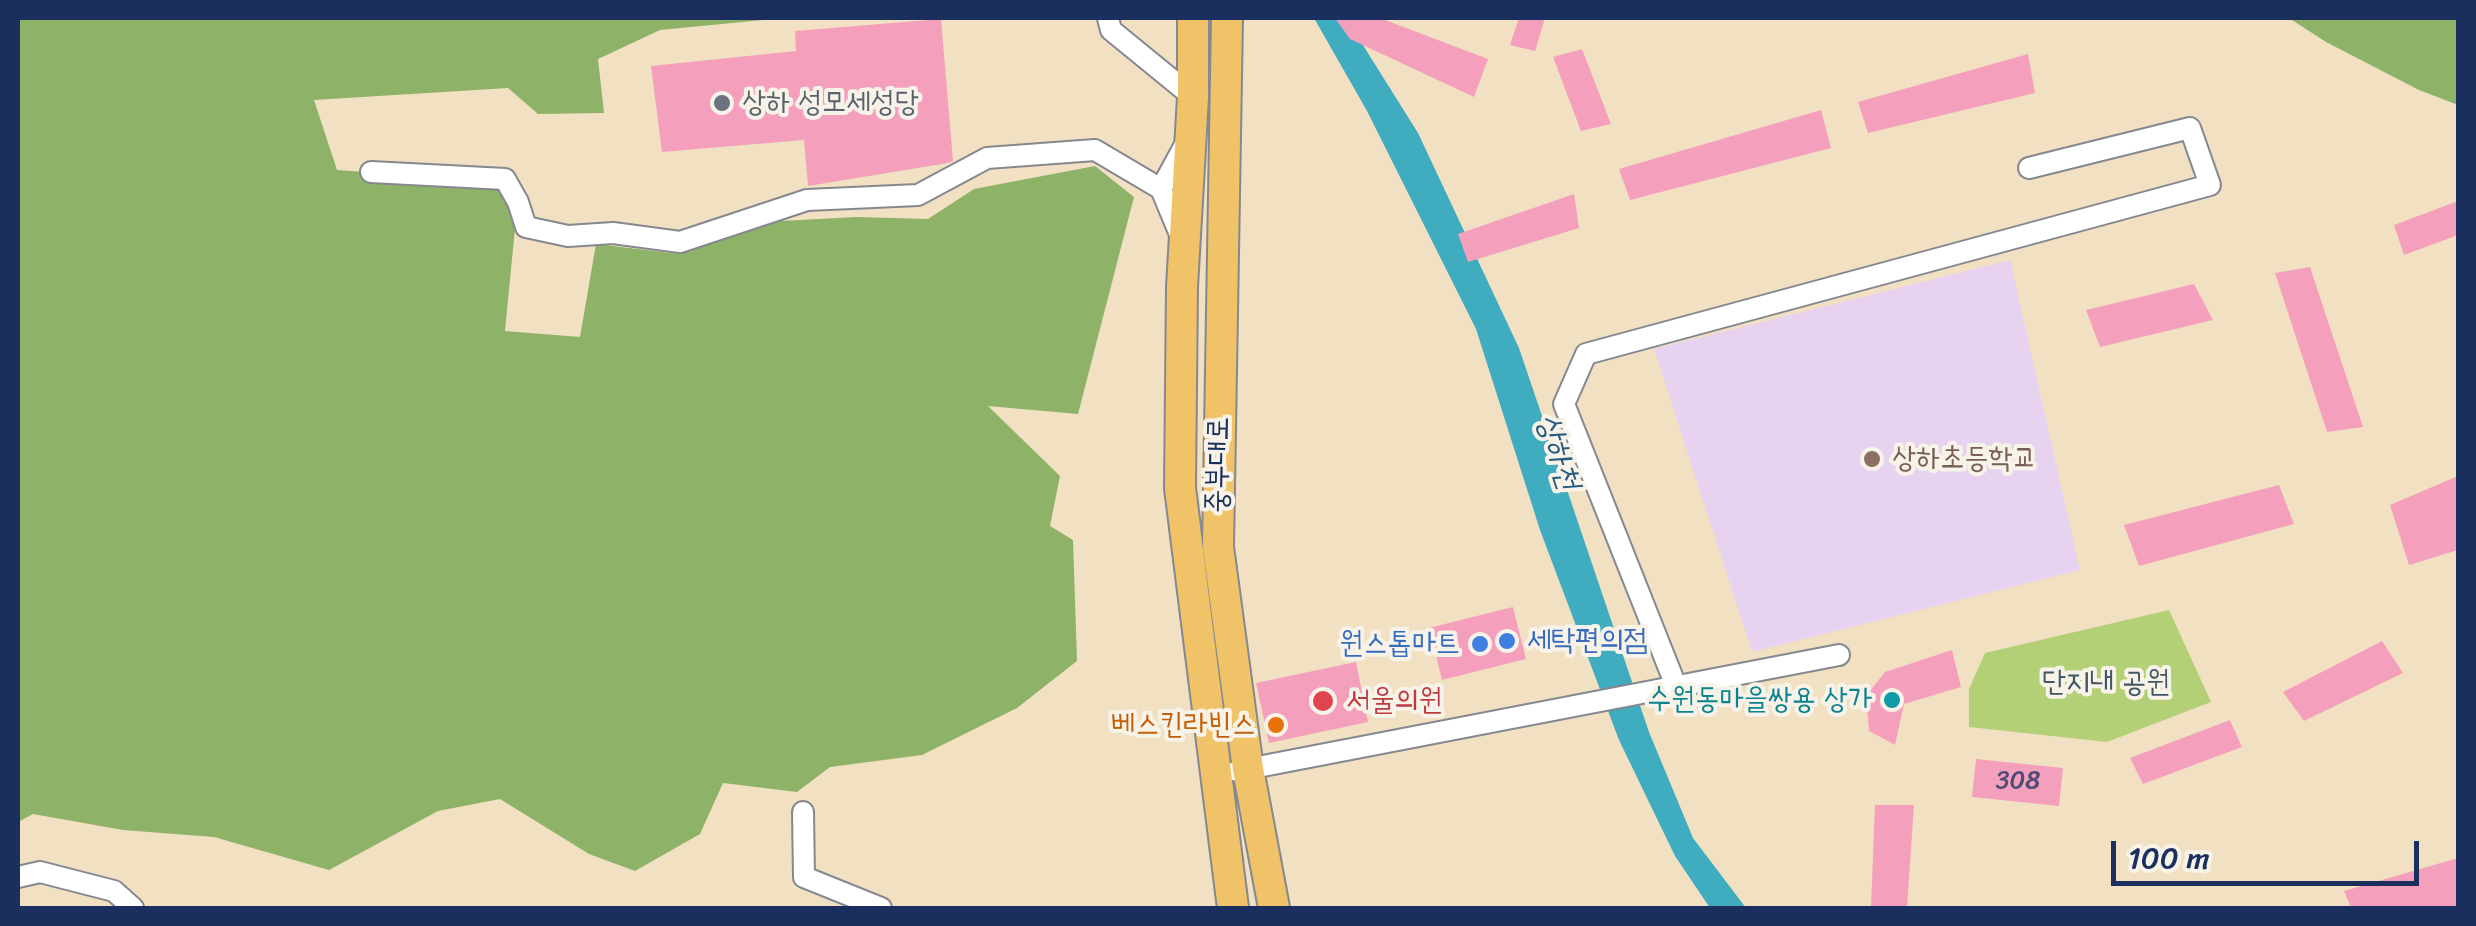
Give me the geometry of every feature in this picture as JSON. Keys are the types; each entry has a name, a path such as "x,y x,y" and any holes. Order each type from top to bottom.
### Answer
{"main road":[{"name":"중부대로","path":"1192,18 1193,97 1184,247 1180,488 1233,908"},
{"name":"중부대로","path":"1227,18 1218,547 1248,769 1274,908"}],"street":[{"path":"1108,18 1110,30 1193,97"},
{"path":"1676,686 1564,404 1586,354 2210,185 2190,128 2029,168"},
{"path":"1161,189 1190,135"},
{"path":"371,172 505,179 526,227 568,236 613,234 680,242 807,200 918,196 987,158 1095,150 1161,189 1184,247"},
{"path":"1215,774 1839,655"},
{"path":"803,812 804,877 881,908"},
{"path":"18,877 40,872 114,891 132,908"}],"shaded area":[{"name":"상하초등학교","path":"2010,260 2080,570 1752,652 1654,349"}],"green space":[{"path":"18,18 784,18 660,30 598,59 604,113 538,114 508,88 314,100 337,170 510,183 516,218 505,331 580,337 596,244 679,254 780,221 928,219 974,189 1095,166 1134,197 1078,414 988,406 1060,476 1050,526 1073,540 1077,661 1017,708 922,755 830,767 797,792 723,783 700,834 635,871 589,854 500,799 438,811 329,870 214,837 123,830 33,814 18,822"},
{"path":"2289,18 2458,18 2458,105 2419,90 2326,42"},
{"name":"단지내 공원","path":"2169,610 2211,702 2107,742 1969,727 1969,689 1985,653"}],"water":[{"path":"1314,18 1346,18 1418,133 1519,348 1649,732 1693,838 1746,908 1710,908 1675,856 1619,740 1540,530 1476,329 1367,111"}],"building":[{"path":"1335,18 1380,18 1488,59 1474,97 1350,39"},
{"path":"1519,18 1545,18 1535,51 1510,45"},
{"path":"941,19 953,161 808,186 804,140 662,152 651,66 796,51 795,31"},
{"path":"1582,49 1611,124 1581,131 1553,57"},
{"path":"2028,54 2035,93 1868,133 1858,102"},
{"path":"1821,110 1831,148 1630,200 1619,169"},
{"path":"1574,194 1579,228 1468,262 1458,234"},
{"path":"2458,201 2458,235 2404,255 2394,225"},
{"path":"2310,267 2363,427 2327,432 2275,273"},
{"path":"2194,284 2213,320 2100,347 2086,310"},
{"path":"2458,476 2458,550 2409,565 2390,505"},
{"path":"2279,485 2294,524 2139,566 2124,525"},
{"path":"1513,607 1526,659 1442,680 1429,628"},
{"path":"2382,641 2403,673 2304,721 2283,692"},
{"name":"수원동마을쌍용 상가","path":"1952,650 1961,687 1904,704 1895,745 1869,731 1866,696 1885,672"},
{"path":"1356,662 1368,722 1269,743 1256,683"},
{"path":"2230,720 2242,747 2143,784 2130,758"},
{"path":"1976,759 2063,768 2059,806 1972,797"},
{"path":"1875,805 1914,805 1907,908 1871,908"},
{"path":"2458,858 2458,908 2351,908 2344,891"}],"place":[{"name":"상하 성모세성당","path":"722,103"},
{"name":"상하초등학교","path":"1872,459"},
{"name":"세탁편의점","path":"1507,641"},
{"name":"원스톱마트","path":"1480,644"},
{"name":"수원동마을쌍용 상가","path":"1892,700"},
{"name":"서울의원","path":"1323,701"},
{"name":"베스킨라빈스","path":"1276,725"}],"water label":[{"name":"상하천","path":"1557,452"}]}
